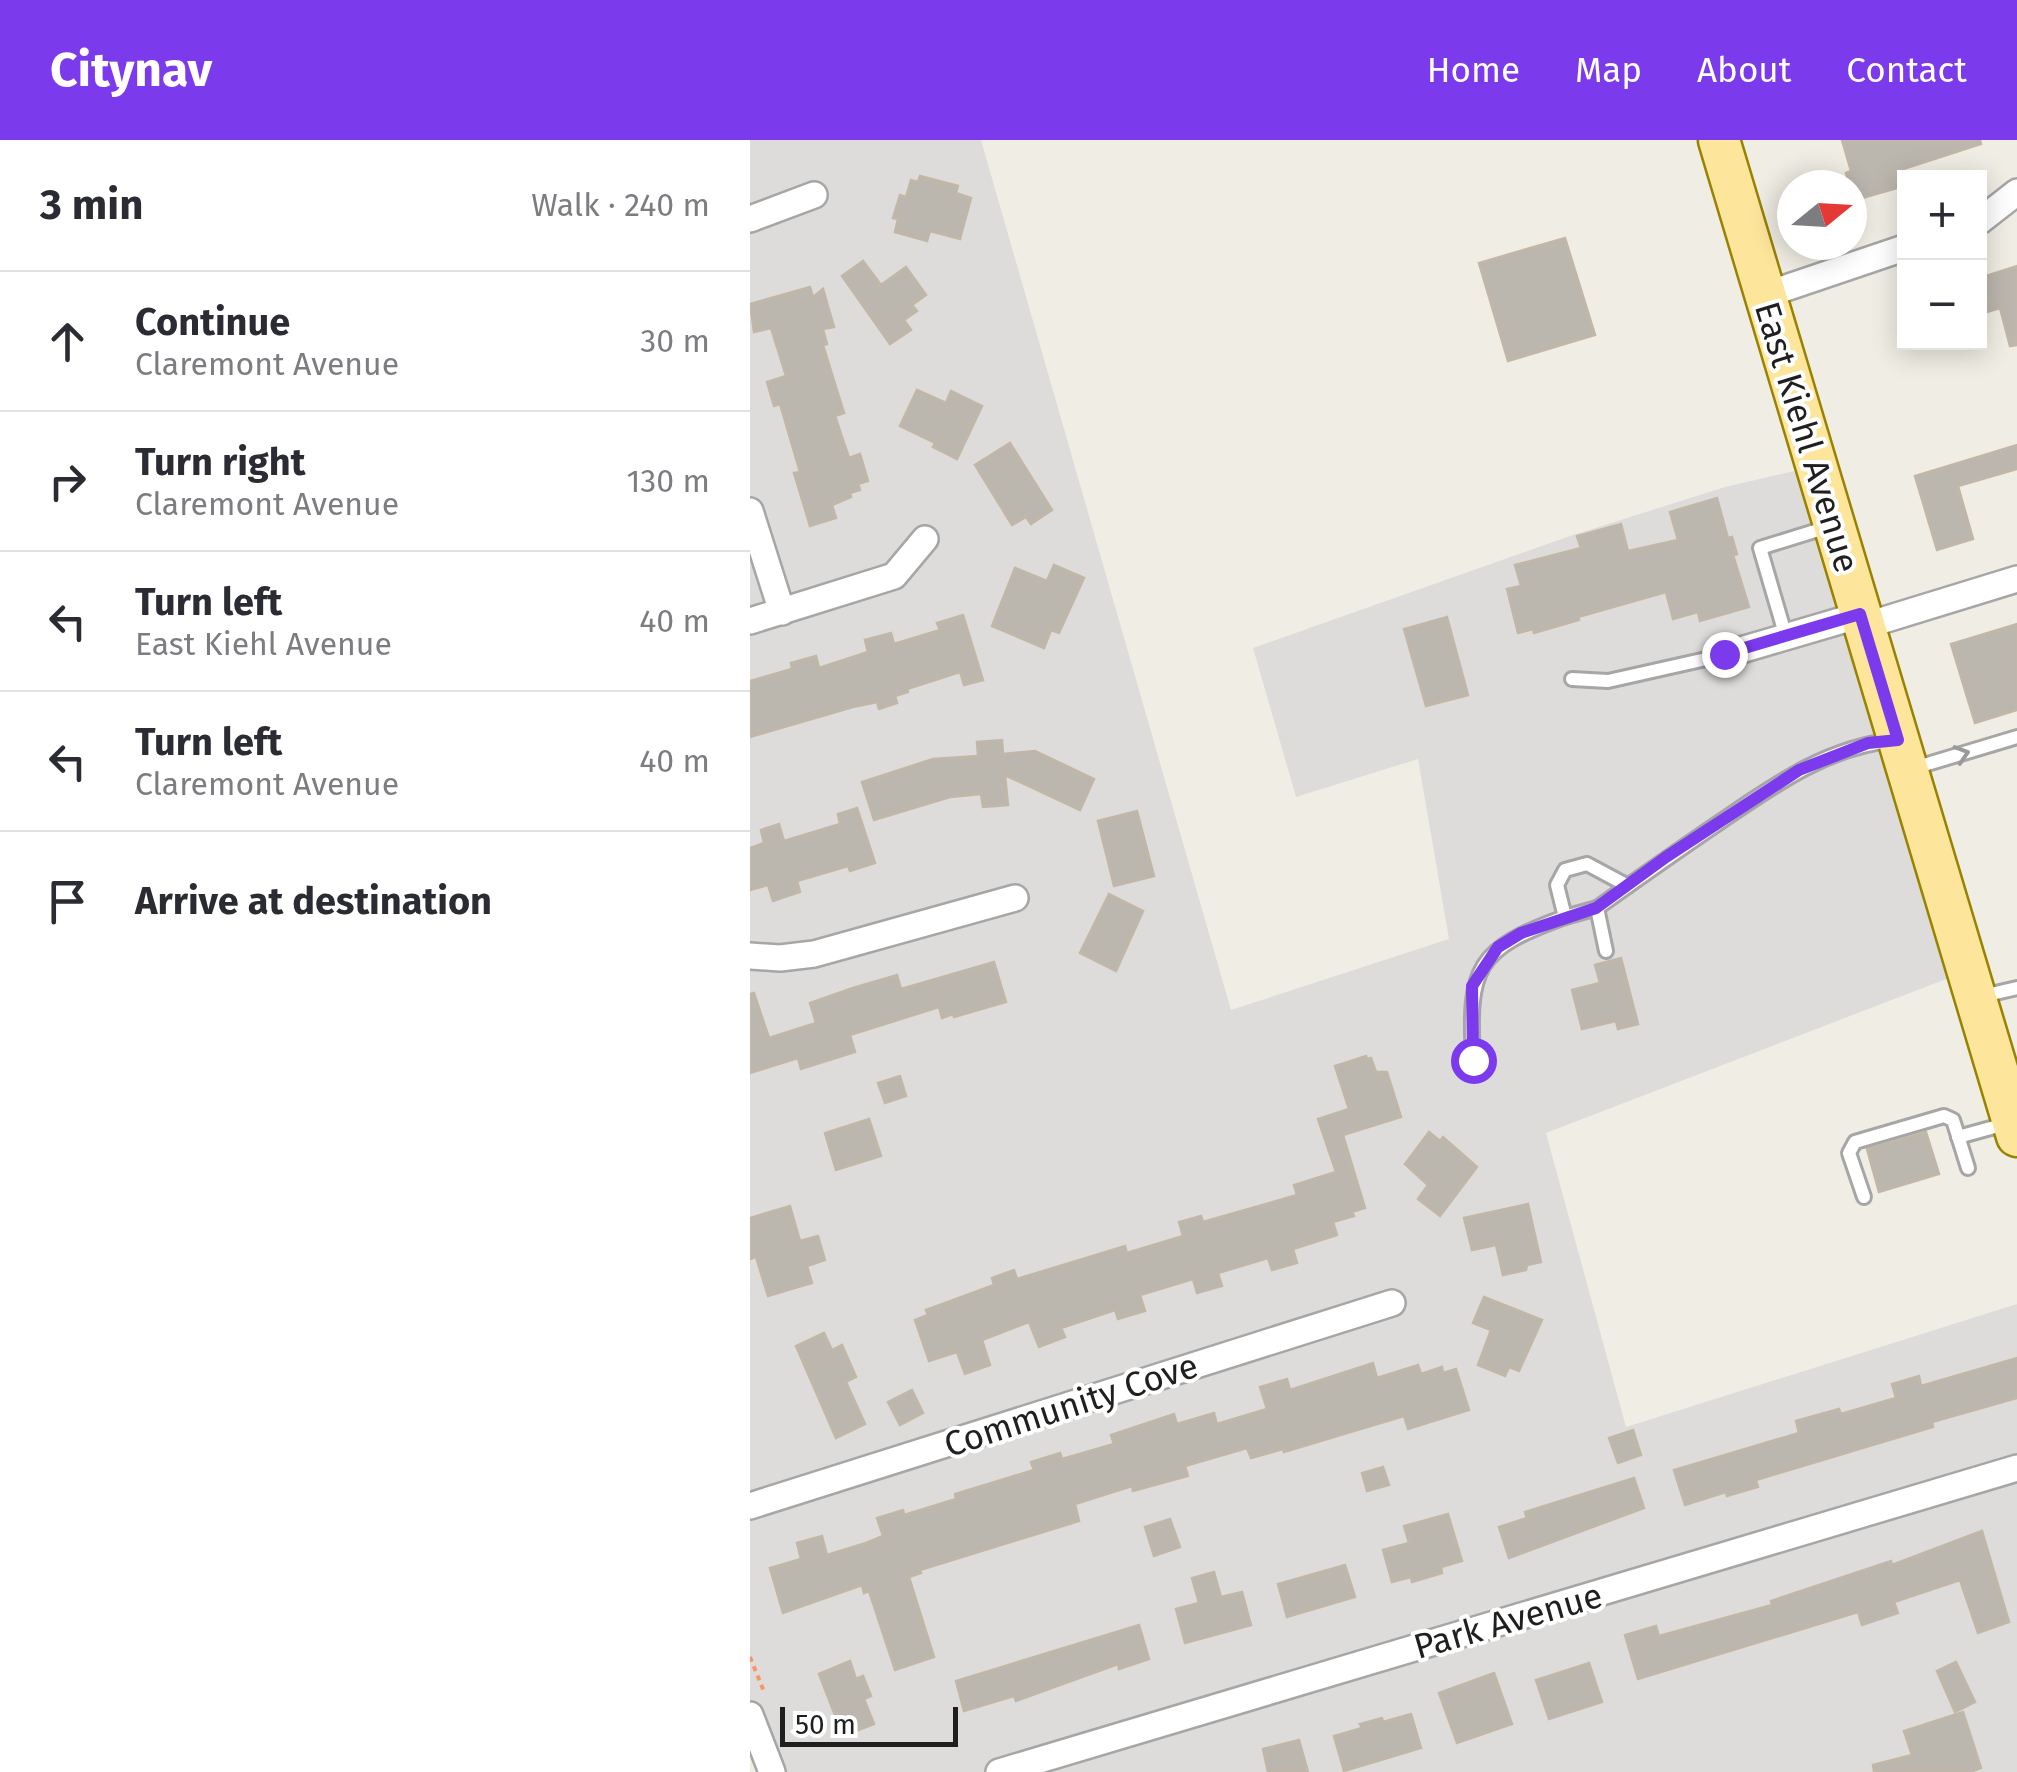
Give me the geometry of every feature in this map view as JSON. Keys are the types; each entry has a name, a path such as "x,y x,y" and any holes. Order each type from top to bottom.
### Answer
{"main road":[{"name":"East Kiehl Avenue","path":"1719,140 2015,1129"}],"street":[{"path":"1987,216 2017,192"},
{"path":"750,219 814,195"},
{"path":"1765,295 1897,250"},
{"path":"750,511 782,612"},
{"path":"750,621 894,576 924,539"},
{"path":"1724,654 2017,579"},
{"path":"750,956 814,954 1015,898"},
{"name":"Community Cove","path":"750,1506 1392,1303"},
{"name":"Park Avenue","path":"999,1772 2017,1468"},
{"path":"750,1714 772,1772"}],"lane":[{"path":"1786,637 1760,548 1834,525"},
{"path":"1572,679 1608,681 1724,654"},
{"path":"1473,1060 1472,986 1498,947 1521,933 1596,908 1799,770 1868,743 1903,755 2017,737"},
{"path":"1565,917 1557,884 1565,870 1587,864 1628,886"},
{"path":"1596,908 1606,951"},
{"path":"1976,998 2017,988"},
{"path":"1864,1197 1849,1153 1855,1142 1944,1116 1953,1120 1968,1168"},
{"path":"1958,1137 2015,1129"}],"shaded area":[{"path":"750,140 981,140 1231,1010 1449,939 1418,759 1296,797 1253,648 1570,536 1725,487 1816,466 1967,971 1546,1133 1626,1427 2017,1304 2017,1772 772,1772 750,1717"}],"building":[{"path":"1842,140 1980,140 1981,144 1897,170 1897,188 1867,197 1867,170 1851,170"},
{"path":"920,176 958,186 956,193 971,198 960,239 930,231 927,241 895,232 898,219 893,218 900,195 906,197 911,180 918,182"},
{"path":"1565,238 1595,335 1508,361 1479,263"},
{"path":"863,261 881,285 906,267 926,295 912,305 917,311 904,320 911,330 890,344 842,276"},
{"path":"2017,266 2017,345 2010,346 2000,308 1987,312 1987,276"},
{"path":"810,287 813,297 823,289 834,327 823,329 827,344 823,345 844,413 835,416 849,458 860,454 868,481 858,484 860,490 850,493 851,497 832,505 836,518 810,526 794,473 800,472 780,404 774,406 767,382 786,376 771,328 754,332 750,304"},
{"path":"917,390 946,403 951,391 982,406 957,459 900,426"},
{"path":"1010,443 1052,510 1031,524 1026,517 1012,525 975,465"},
{"path":"2017,445 2017,469 1958,486 1973,539 1937,550 1915,476"},
{"path":"1717,498 1728,538 1732,537 1737,554 1733,555 1749,607 1700,621 1698,612 1673,619 1666,592 1534,633 1533,629 1518,633 1507,589 1521,586 1515,565 1581,548 1577,536 1621,524 1628,551 1678,540 1670,512"},
{"path":"1054,565 1084,578 1059,633 1051,630 1044,648 992,626 1015,568 1047,581"},
{"path":"963,615 983,680 964,685 960,672 907,689 908,692 895,696 897,703 879,709 877,702 853,707 750,737 750,681 792,669 791,663 816,656 819,668 868,652 865,640 891,633 894,644 940,630 937,623"},
{"path":"1447,617 1468,695 1426,706 1404,629"},
{"path":"2017,624 2017,710 1975,723 1951,644"},
{"path":"1002,740 1003,754 1035,751 1094,779 1080,810 1005,775 1008,805 983,807 981,794 950,797 874,820 862,782 933,759 978,756 977,742"},
{"path":"857,808 875,863 850,871 848,866 797,881 800,892 773,901 768,885 750,890 750,848 764,843 761,830 779,824 784,841 840,824 838,814"},
{"path":"1137,811 1154,876 1114,886 1098,821"},
{"path":"1109,894 1143,911 1116,971 1080,953"},
{"path":"1621,958 1638,1024 1618,1029 1616,1021 1582,1029 1572,990 1600,983 1595,965"},
{"path":"994,962 1006,1002 942,1018 939,1007 850,1035 855,1052 801,1069 798,1058 750,1073 750,994 754,993 769,1038 816,1023 810,1003 853,988 897,975 901,989"},
{"path":"1366,1056 1371,1058 1376,1072 1387,1072 1401,1117 1343,1135 1365,1208 1333,1222 1337,1235 1293,1249 1297,1263 1272,1270 1268,1258 1218,1273 1222,1286 1197,1293 1193,1279 1140,1295 1145,1311 1118,1319 1115,1310 1061,1328 1065,1337 1039,1347 1029,1322 982,1340 990,1365 965,1374 957,1352 929,1361 915,1320 928,1315 926,1310 994,1285 992,1278 1014,1270 1017,1279 1125,1246 1127,1253 1183,1236 1179,1222 1201,1216 1203,1222 1297,1195 1294,1185 1336,1172 1318,1119 1349,1109 1335,1066"},
{"path":"900,1076 906,1096 885,1103 878,1083"},
{"path":"869,1119 881,1156 836,1170 825,1133"},
{"path":"1429,1132 1440,1141 1443,1137 1477,1167 1440,1216 1418,1199 1428,1185 1405,1164"},
{"path":"1926,1132 1939,1174 1879,1192 1867,1149"},
{"path":"1528,1204 1541,1262 1503,1275 1496,1245 1472,1250 1464,1218"},
{"path":"790,1206 800,1241 818,1236 825,1260 807,1266 812,1283 768,1296 756,1257 750,1259 750,1218"},
{"path":"1484,1297 1542,1320 1519,1371 1509,1367 1505,1376 1478,1365 1491,1330 1473,1323"},
{"path":"824,1333 832,1350 842,1345 856,1377 846,1382 865,1424 836,1438 796,1346"},
{"path":"2017,1358 2017,1398 1756,1480 1758,1487 1685,1505 1674,1470 1799,1433 1796,1421 1839,1409 1841,1414 1896,1398 1892,1384 1919,1376 1921,1386"},
{"path":"1373,1363 1377,1378 1418,1365 1421,1374 1442,1367 1443,1373 1456,1369 1469,1410 1408,1429 1404,1416 1284,1452 1283,1449 1251,1458 1247,1448 1185,1466 1188,1476 1133,1491 1132,1486 1075,1504 1079,1521 920,1570 921,1573 909,1577 934,1657 895,1670 869,1591 864,1593 862,1585 783,1613 770,1568 801,1559 797,1543 822,1536 827,1555 866,1543 883,1536 877,1518 903,1510 904,1515 956,1499 955,1494 1034,1470 1031,1462 1060,1453 1062,1459 1114,1444 1111,1435 1174,1414 1177,1424 1214,1413 1217,1424 1267,1409 1260,1387 1287,1379 1290,1390"},
{"path":"912,1390 923,1413 900,1425 888,1402"},
{"path":"1633,1430 1641,1455 1618,1463 1609,1438"},
{"path":"1383,1467 1389,1485 1367,1491 1362,1473"},
{"path":"1634,1478 1644,1508 1509,1558 1499,1527 1527,1518 1525,1512"},
{"path":"1448,1514 1462,1561 1441,1567 1442,1573 1412,1582 1411,1577 1392,1582 1383,1550 1409,1543 1404,1526"},
{"path":"1170,1519 1180,1547 1154,1556 1145,1527"},
{"path":"1982,1531 2009,1622 1978,1633 1960,1580 1894,1602 1898,1613 1862,1625 1858,1612 1638,1679 1625,1635 1656,1626 1659,1636 1772,1605 1771,1601 1891,1561 1892,1565"},
{"path":"1345,1565 1355,1597 1287,1617 1278,1584"},
{"path":"1214,1572 1221,1597 1242,1592 1251,1625 1185,1643 1176,1609 1199,1603 1192,1578"},
{"path":"1139,1625 1149,1659 1119,1669 1118,1664 1016,1701 1014,1696 964,1711 956,1681"},
{"path":"850,1661 856,1679 863,1676 871,1696 864,1699 874,1724 843,1736 819,1674"},
{"path":"1956,1662 1975,1702 1955,1712 1937,1671"},
{"path":"1589,1663 1602,1702 1549,1719 1536,1680"},
{"path":"1494,1673 1512,1724 1457,1743 1439,1693"},
{"path":"1963,1712 1981,1768 1970,1772 1874,1772 1873,1765 1912,1755 1904,1731"},
{"path":"1411,1714 1421,1748 1344,1771 1334,1736 1362,1728 1360,1724"},
{"path":"1299,1740 1308,1772 1268,1772 1263,1749"}],"route":[{"path":"1473,1060 1472,986 1498,947 1521,933 1596,908 1799,770 1868,743 1898,740 1860,614 1724,654"}]}
